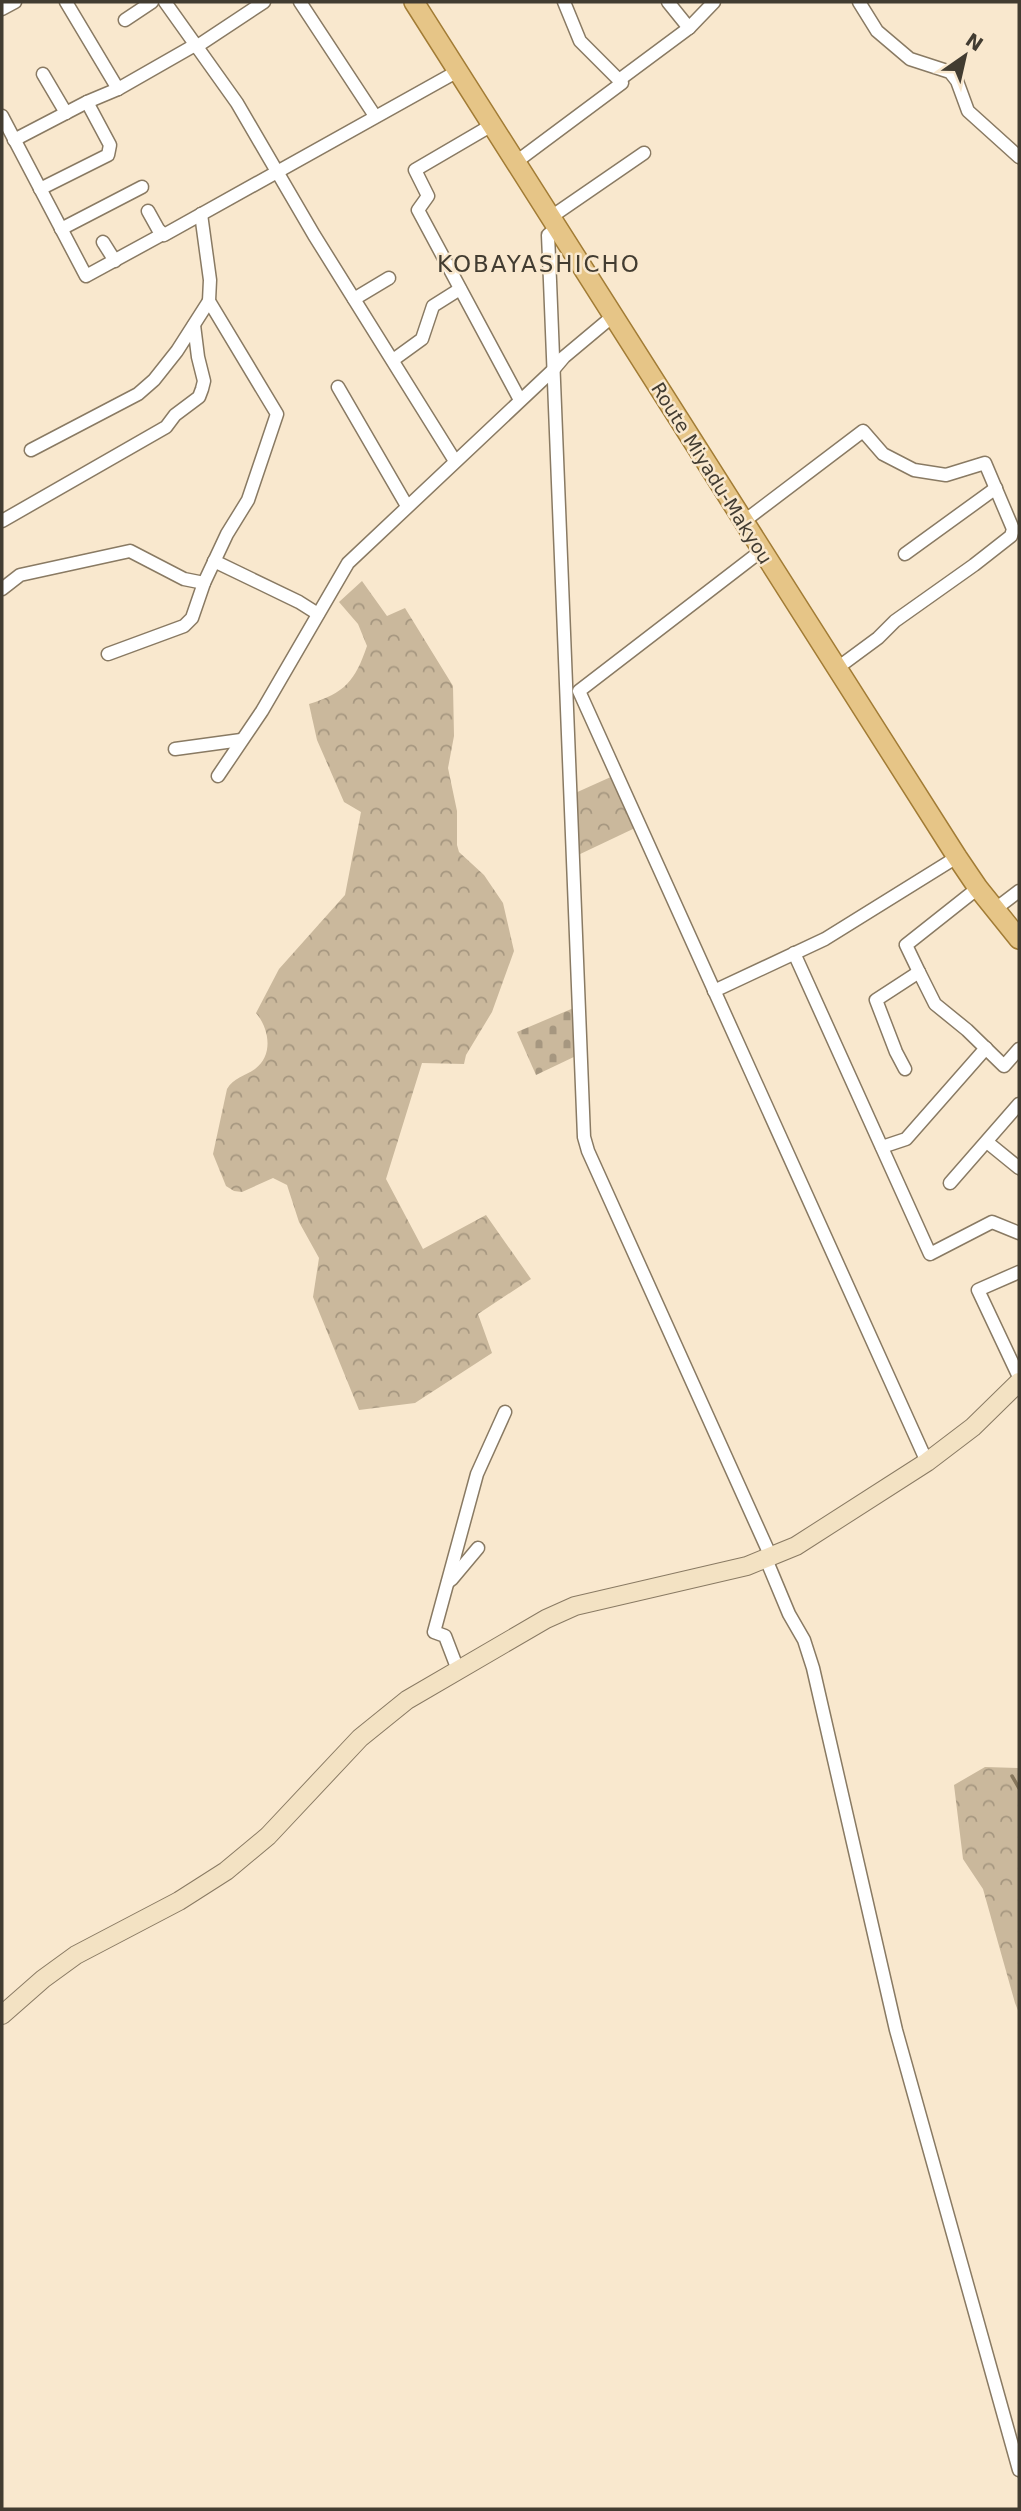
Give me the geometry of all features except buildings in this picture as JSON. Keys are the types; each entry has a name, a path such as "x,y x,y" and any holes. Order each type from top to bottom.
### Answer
{"main road":[{"name":"Route Miyadu-Makyou","path":"414,2 957,857 1019,939"},
{"path":"2,2015 43,1979 76,1955 179,1901 226,1871 268,1836 374,1724 407,1700 546,1619 575,1606 734,1570 769,1558 830,1525 927,1462 973,1427 1019,1380"}],"street":[{"path":"2,9 15,2"},
{"path":"66,2 118,89"},
{"path":"125,20 152,2"},
{"path":"165,2 237,103 314,235 455,461"},
{"path":"14,141 87,102 118,89 195,46 264,2"},
{"path":"300,2 375,116"},
{"path":"516,162 622,83 580,41 564,2"},
{"path":"667,2 689,28"},
{"path":"619,80 689,28 714,2"},
{"path":"859,2 877,31 910,60 950,72 957,81 968,111 1019,157"},
{"path":"2,116 86,276 458,71"},
{"path":"43,74 66,113"},
{"path":"40,189 108,155 110,145 87,102"},
{"path":"492,125 415,170 428,196 418,210 520,400"},
{"path":"644,153 554,223 547,244 584,1137 769,1558 789,1614 804,1640 813,1668 896,2030 1019,2470"},
{"path":"61,229 142,187"},
{"path":"148,211 163,234"},
{"path":"108,654 184,626 192,618 214,561 248,500 277,414 209,301 201,214"},
{"path":"103,242 115,261"},
{"path":"354,299 389,278"},
{"path":"393,360 422,339 433,306 460,289"},
{"path":"31,450 138,394 154,380 209,301"},
{"path":"218,776 262,712 348,562 564,357 613,316"},
{"path":"2,522 166,427 175,415 199,397 204,381 194,325"},
{"path":"338,387 407,506"},
{"path":"743,522 863,431 883,454 914,470 946,475 985,463 1013,529 1011,536 895,621 878,638 836,669"},
{"path":"905,554 996,488"},
{"path":"2,589 20,575 130,551 184,579 204,583"},
{"path":"565,701 761,551"},
{"path":"214,561 318,614"},
{"path":"579,691 927,1462"},
{"path":"175,749 242,740"},
{"path":"714,991 825,939 957,857"},
{"path":"978,888 906,945 935,1004 1004,1066 1019,1049"},
{"path":"995,910 1019,891"},
{"path":"794,953 930,1254 992,1222 1019,1233"},
{"path":"905,1069 876,1000 919,971"},
{"path":"882,1147 906,1139 986,1048"},
{"path":"950,1183 1019,1104"},
{"path":"987,1142 1019,1168"},
{"path":"1019,1272 978,1290 1019,1380"},
{"path":"458,1670 445,1636 434,1632 477,1474 505,1412"},
{"path":"447,1582 453,1579 478,1548"}],"green space":[{"path":"362,581 387,616 405,608 453,686 454,736 448,768 457,811 457,845 459,852 484,875 503,903 514,951 492,1012 466,1055 464,1064 422,1063 386,1179 423,1249 486,1215 531,1279 478,1314 492,1353 415,1403 359,1410 313,1297 319,1258 299,1222 287,1185 273,1178 242,1192 234,1191 226,1186 213,1154 227,1089 255,1069 265,1056 268,1041 264,1026 256,1013 279,969 345,895 361,812 344,802 317,740 309,704 340,690 353,677 363,658 367,646 358,624 339,602"},
{"path":"613,776 635,828 576,856 573,794"},
{"path":"576,1007 578,1055 536,1075 517,1032"},
{"path":"985,1767 1019,1768 1019,2013 983,1889 963,1859 954,1785"}],"waterway":[{"path":"1012,1776 1019,1788"}],"district":[{"name":"KOBAYASHICHO","path":"539,264"}]}
